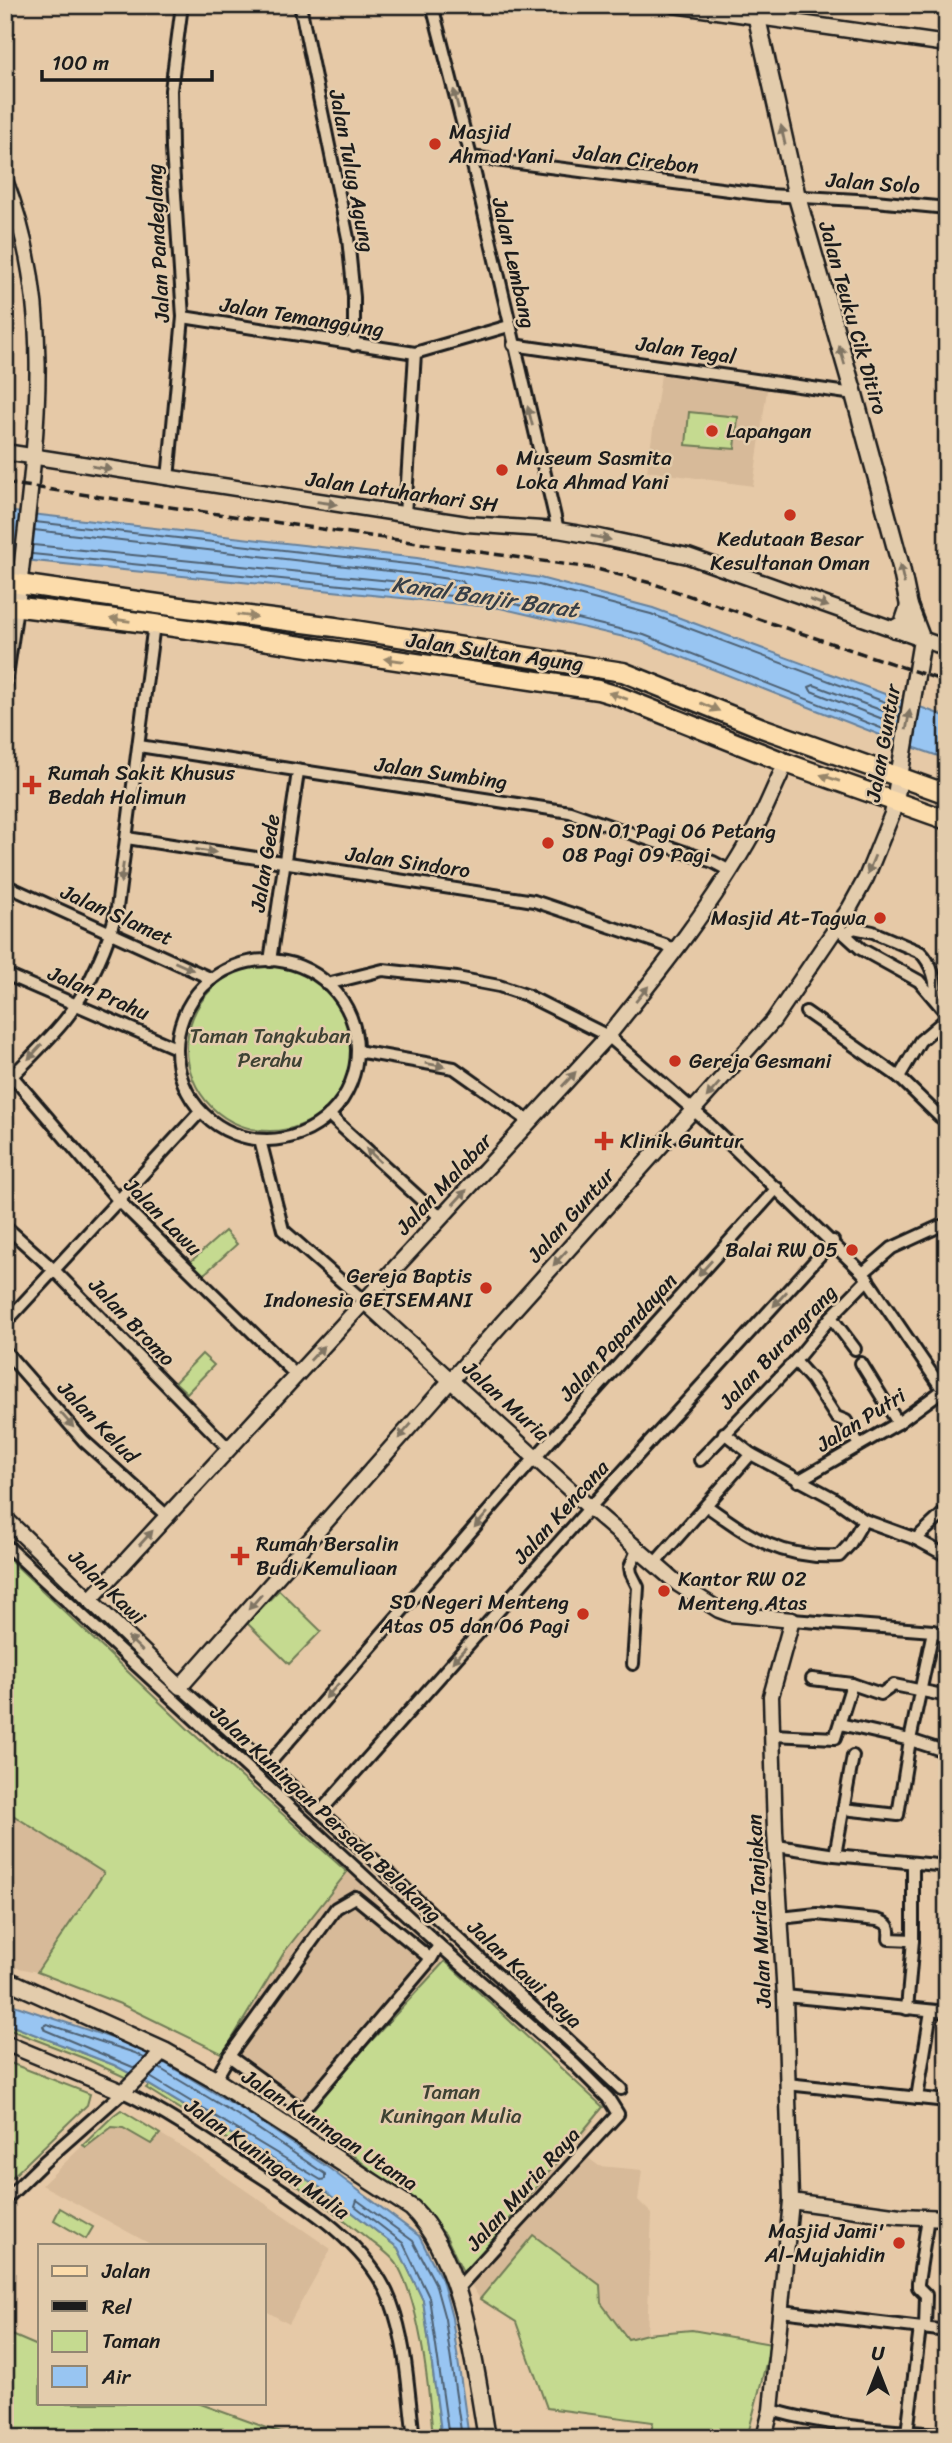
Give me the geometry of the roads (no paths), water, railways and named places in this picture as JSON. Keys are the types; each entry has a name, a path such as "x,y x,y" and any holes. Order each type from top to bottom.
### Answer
{"main road":[{"name":"Jalan Teuku Cik Ditiro","path":"756,11 797,197 901,567 909,606 922,639"},
{"name":"Jalan Sultan Agung","path":"15,580 623,672 762,728 900,768 947,794"},
{"name":"Jalan Sultan Agung","path":"11,606 154,624 598,690 786,763 947,820"},
{"path":"894,629 903,624 909,606"},
{"path":"184,629 187,608"},
{"name":"Jalan Guntur","path":"895,801 922,639"},
{"path":"752,748 762,728"},
{"name":"Jalan Kuningan Utama","path":"5,1979 215,2080 412,2208 423,2219 434,2237 457,2289 474,2359 487,2438"}],"street":[{"name":"Jalan Pandeglang","path":"167,479 183,317 172,149 171,90 182,5"},
{"name":"Jalan Tulug Agung","path":"300,5 348,238 354,296 354,345"},
{"name":"Jalan Lembang","path":"432,5 471,157 558,530"},
{"path":"674,5 756,11 947,44"},
{"name":"Jalan Cirebon","path":"471,157 797,197"},
{"path":"5,180 14,202 32,275 39,370 35,456 30,503 11,606 5,690"},
{"name":"Jalan Solo","path":"797,197 947,208"},
{"name":"Jalan Temanggung","path":"183,317 415,353"},
{"path":"405,515 415,353 509,326"},
{"name":"Jalan Tegal","path":"513,345 853,394"},
{"name":"Jalan Latuharhari SH","path":"5,452 467,524 558,530 688,556 947,648"},
{"path":"9,1080 65,1020 76,1004 111,933 127,838 154,624"},
{"name":"Jalan Sumbing","path":"139,746 569,812 713,862 730,871"},
{"name":"Jalan Malabar","path":"90,1600 163,1512 229,1449 608,1036 676,951 730,871 755,830 786,763"},
{"name":"Jalan Gede","path":"270,961 298,772"},
{"name":"Jalan Guntur","path":"180,1687 773,1021 841,931 866,878 895,801"},
{"name":"Jalan Sindoro","path":"127,838 534,901 676,951"},
{"name":"Jalan Slamet","path":"5,885 212,979"},
{"path":"841,931 854,928 873,932 920,953 933,978 936,989 933,997"},
{"path":"841,931 861,949 919,981 947,1016 920,1041 899,1077"},
{"path":"270,961 301,967 327,984 346,1007 356,1036 357,1051 349,1087 329,1115 313,1128 278,1140 260,1140 235,1135 200,1112 181,1080 176,1048 186,1010 212,979 239,965 270,961"},
{"path":"327,984 383,970 468,980 526,995 608,1036 694,1111 833,1241 866,1276 945,1393"},
{"name":"Jalan Prahu","path":"5,974 176,1048"},
{"path":"806,1012 899,1077 940,1117"},
{"path":"357,1051 454,1068 530,1122"},
{"name":"Jalan Lawu","path":"9,1080 119,1201 297,1376"},
{"path":"5,1323 200,1112"},
{"path":"329,1115 441,1218"},
{"name":"Jalan Muria","path":"260,1140 283,1230 590,1508 678,1584 719,1610 730,1614 792,1620"},
{"name":"Jalan Papandayan","path":"268,1765 536,1457 777,1188"},
{"name":"Jalan Bromo","path":"5,1226 54,1270 229,1449"},
{"name":"Jalan Burangrang","path":"751,1454 724,1433 795,1361 884,1254 903,1242 940,1226 947,1231"},
{"name":"Jalan Kencana","path":"320,1812 590,1508 833,1241"},
{"path":"831,1317 855,1349"},
{"name":"Jalan Kelud","path":"5,1351 84,1441 163,1512"},
{"path":"795,1361 813,1380 836,1417 846,1421 859,1445"},
{"path":"861,1363 898,1423"},
{"name":"Jalan Putri","path":"798,1481 945,1393"},
{"path":"700,1460 724,1433"},
{"path":"655,1563 751,1454 833,1498 864,1520 916,1539 947,1556"},
{"path":"706,1506 762,1542 778,1549 806,1555 839,1556 850,1544 864,1520"},
{"path":"916,1539 947,1510"},
{"name":"Jalan Kawi","path":"5,1518 180,1687"},
{"name":"Jalan Kuningan Persada Belakang","path":"5,1544 372,1884 574,2064 608,2098 618,2113"},
{"path":"633,1664 638,1587 630,1567 637,1549"},
{"path":"792,1620 947,1634"},
{"name":"Jalan Muria Tanjakan","path":"765,2438 771,2410 791,2201 785,1996 771,1696 792,1620"},
{"path":"843,1809 898,1815 910,1740 933,1631"},
{"path":"812,1679 852,1684 881,1694 894,1685 947,1696"},
{"path":"773,1735 833,1739 852,1684"},
{"path":"180,1687 362,1849"},
{"path":"840,1724 910,1740 947,1752"},
{"path":"835,1855 853,1756"},
{"path":"777,1846 835,1855 947,1866"},
{"name":"Jalan Kawi Raya","path":"372,1858 626,2086 608,2098"},
{"path":"907,2009 913,1940 913,1864"},
{"path":"215,2080 229,2056 336,1908 372,1884"},
{"path":"355,1897 431,1959"},
{"path":"376,1914 390,1900"},
{"path":"780,1918 817,1914 877,1920 886,1922 889,1926 889,1939 913,1940"},
{"path":"288,2128 431,1959 439,1945"},
{"path":"785,1996 947,2012"},
{"path":"918,2098 931,2011"},
{"name":"Jalan Kuningan Mulia","path":"5,2043 129,2087 177,2122 279,2188 334,2230 367,2261 391,2303 407,2378 414,2438"},
{"path":"5,2200 129,2087 161,2054"},
{"path":"229,2056 303,2110"},
{"path":"787,2084 947,2101"},
{"name":"Jalan Muria Raya","path":"457,2289 618,2113"},
{"path":"791,2201 947,2218"},
{"path":"906,2433 923,2328 926,2295 918,2287 918,2283 928,2217"},
{"path":"781,2311 947,2331"},
{"path":"771,2410 892,2435 947,2434"}],"water":[{"name":"Kanal Banjir Barat","path":"5,511 417,558 540,578 653,608 947,717 947,759 641,641 500,608 5,558"},
{"path":"5,2002 138,2047 243,2110 330,2169 419,2236 442,2280 452,2318 469,2438 442,2438 423,2300 398,2248 321,2188 133,2075 114,2065 5,2023"}],"railway":[{"path":"5,483 597,569 651,583 947,682"}],"place":[{"name":"Masjid Ahmad Yani","path":"435,144"},
{"name":"Lapangan","path":"712,431"},
{"name":"Museum Sasmita Loka Ahmad Yani","path":"502,470"},
{"name":"Kedutaan Besar Kesultanan Oman","path":"790,515"},
{"name":"Rumah Sakit Khusus Bedah Halimun","path":"32,785"},
{"name":"SDN 01 Pagi 06 Petang 08 Pagi 09 Pagi","path":"548,843"},
{"name":"Masjid At-Tagwa","path":"880,918"},
{"name":"Gereja Gesmani","path":"675,1061"},
{"name":"Klinik Guntur","path":"604,1141"},
{"name":"Balai RW 05","path":"852,1250"},
{"name":"Gereja Baptis Indonesia GETSEMANI","path":"486,1288"},
{"name":"Rumah Bersalin Budi Kemuliaan","path":"240,1556"},
{"name":"Kantor RW 02 Menteng Atas","path":"664,1591"},
{"name":"SD Negeri Menteng Atas 05 dan 06 Pagi","path":"583,1614"},
{"name":"Masjid Jami' Al-Mujahidin","path":"899,2243"}],"park label":[{"name":"Taman Tangkuban Perahu","path":"270,1048"},
{"name":"Taman Kuningan Mulia","path":"451,2104"}]}
